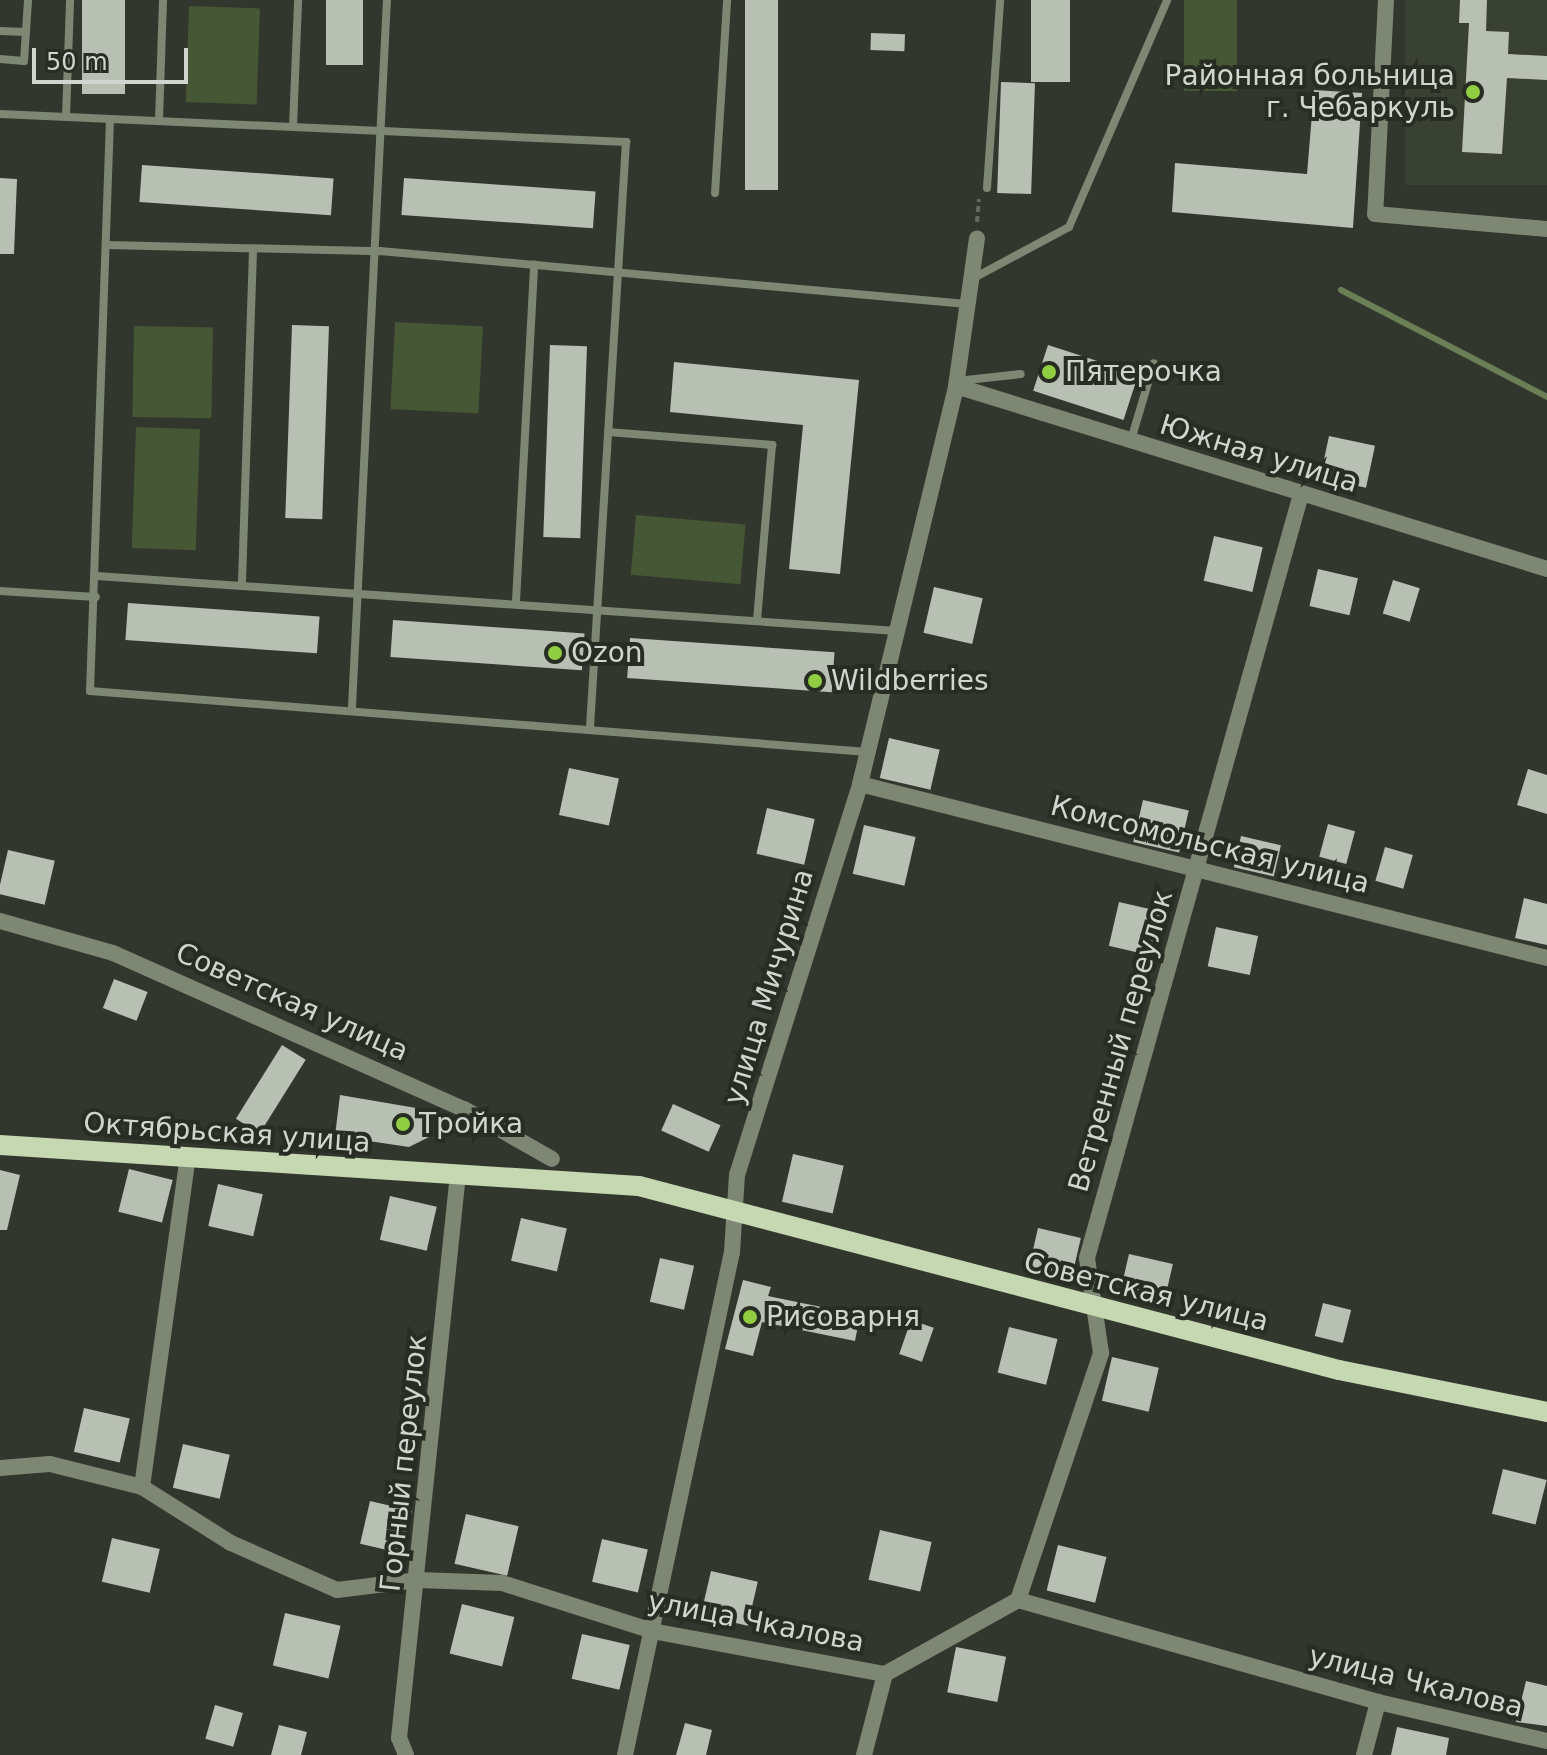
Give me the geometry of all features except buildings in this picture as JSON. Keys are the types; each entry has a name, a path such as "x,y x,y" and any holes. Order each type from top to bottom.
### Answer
{"main road":[{"name":"Октябрьская улица","path":"0,1145 187,1161 639,1186 735,1210"},
{"name":"Советская улица","path":"735,1210 1095,1309 1547,1412"}],"street":[{"path":"1386,0 1375,214 1547,229"},
{"name":"улица Мичурина","path":"625,1755 735,1210 737,1175 860,784 957,383 977,238"},
{"name":"Южная улица","path":"957,383 1131,441 1547,569"},
{"name":"Ветренный переулок","path":"1018,1600 1101,1353 1087,1258 1301,494"},
{"name":"Комсомольская улица","path":"860,784 1547,958"},
{"name":"Советская улица","path":"0,921 113,953 464,1109 552,1159"},
{"path":"142,1487 187,1161"},
{"name":"Горный переулок","path":"406,1755 399,1738 419,1580 458,1174"},
{"name":"улица Чкалова","path":"0,1468 50,1464 142,1487 231,1543 337,1590 419,1580 502,1583 652,1631 885,1674 1018,1600 1378,1702 1547,1741"},
{"path":"864,1755 885,1674"},
{"path":"1364,1755 1378,1702"}],"lane":[{"path":"0,59 24,61 28,0"},
{"path":"66,117 70,0"},
{"path":"159,121 163,0"},
{"path":"293,127 298,0"},
{"path":"352,707 380,251 387,0"},
{"path":"715,193 727,0"},
{"path":"987,188 1000,0"},
{"path":"971,279 1069,227 1167,0"},
{"path":"0,31 26,32"},
{"path":"0,114 626,142 590,728"},
{"path":"110,119 97,576 90,691 352,707 868,752"},
{"path":"106,245 380,251 968,304"},
{"path":"242,582 253,248"},
{"path":"516,601 534,264"},
{"path":"1131,441 1154,363"},
{"path":"957,383 1021,374"},
{"path":"608,432 772,445 757,619"},
{"path":"97,576 242,582 598,606 897,631"},
{"path":"0,591 96,597"}],"path":[{"path":"977,238 979,196 987,188"}],"shaded area":[{"name":"Районная больница г. Чебаркуль","path":"1405,0 1547,0 1547,185 1405,185"}],"green space":[{"path":"1184,0 1237,0 1237,91 1184,91"},
{"path":"189,6 260,8 257,104 186,102"},
{"path":"395,322 483,327 478,413 390,409"},
{"path":"134,326 213,327 211,418 132,417"},
{"path":"136,427 200,429 196,550 132,548"},
{"path":"636,515 746,525 740,584 631,575"}],"waterway":[{"path":"1341,290 1547,397"}],"place":[{"name":"Районная больница г. Чебаркуль","path":"1473,92"},
{"name":"Пятерочка","path":"1049,372"},
{"name":"Ozon","path":"555,653"},
{"name":"Wildberries","path":"815,681"},
{"name":"Тройка","path":"403,1124"},
{"name":"Рисоварня","path":"750,1317"}]}
